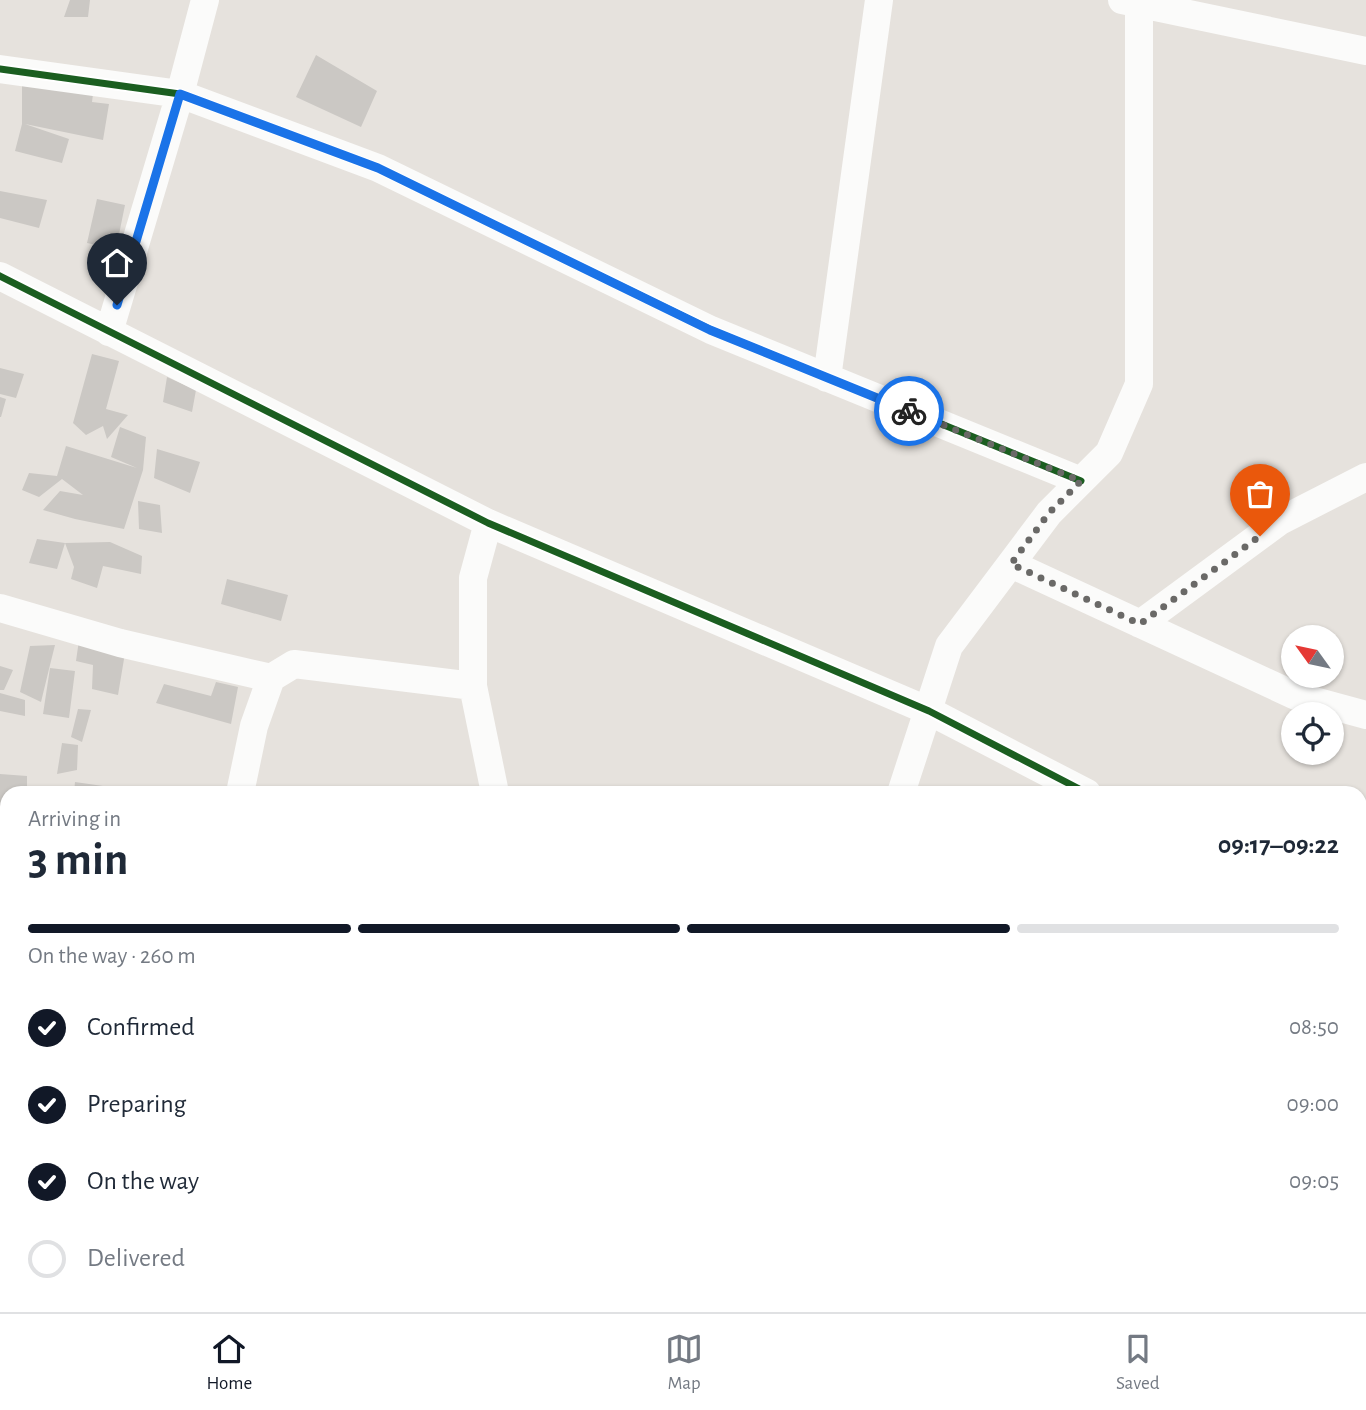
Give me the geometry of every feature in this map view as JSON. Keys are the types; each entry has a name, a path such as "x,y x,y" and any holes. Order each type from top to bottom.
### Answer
{"street":[{"path":"109,331 180,94 205,0"},
{"path":"827,378 879,0"},
{"path":"903,786 949,646 1049,513 1109,453 1139,384 1133,1 1366,51"},
{"path":"0,69 180,94 378,168 710,330 1081,481"},
{"path":"0,276 488,523 929,711 1074,786"},
{"path":"1140,624 1280,521 1366,477"},
{"path":"488,523 473,578 473,685 494,786"},
{"path":"1011,564 1296,696 1366,715"},
{"path":"0,608 120,643 271,678"},
{"path":"241,786 254,726 271,678 294,664 473,685"}],"building":[{"path":"70,0 90,0 88,17 64,17"},
{"path":"316,55 377,91 361,127 296,97"},
{"path":"22,79 94,86 92,102 109,104 103,140 25,124 69,139 62,163 15,151 22,124"},
{"path":"0,191 47,200 39,228 0,218"},
{"path":"97,199 125,205 116,249 87,243"},
{"path":"92,354 119,361 106,409 128,415 107,439 103,426 86,435 73,423"},
{"path":"0,368 24,374 16,398 0,394"},
{"path":"167,377 196,390 192,412 163,402"},
{"path":"0,397 6,399 1,417 0,417"},
{"path":"120,427 146,437 143,470 124,529 43,510 60,491 83,495 62,479 39,497 22,490 29,473 57,476 66,446 137,468 111,457"},
{"path":"157,449 200,462 190,493 154,478"},
{"path":"138,501 160,505 162,533 139,529"},
{"path":"37,539 65,543 57,569 29,563"},
{"path":"110,542 142,556 141,574 103,566 97,588 71,579 74,567 65,543"},
{"path":"227,579 288,595 281,621 221,604"},
{"path":"80,633 126,647 118,695 92,689 93,665 76,661"},
{"path":"55,645 41,702 20,692 30,646"},
{"path":"0,666 13,670 4,690 0,690"},
{"path":"50,668 75,671 69,718 43,714"},
{"path":"216,682 238,687 231,724 156,703 164,684 211,696"},
{"path":"0,693 25,700 25,716 0,711"},
{"path":"78,709 91,710 82,742 71,737"},
{"path":"62,743 78,745 77,770 57,774"},
{"path":"0,774 27,776 27,786 0,786"},
{"path":"75,782 103,786 75,786"}],"cycle path":[{"path":"0,69 180,94 378,168 711,330 1081,481"},
{"path":"0,276 488,523 929,711 1074,786"}],"way so far":[{"path":"909,411 1081,481 1049,513 1011,564 1140,624 1260,536"}],"route":[{"path":"117,305 180,94 378,168 710,330 909,411"}]}
